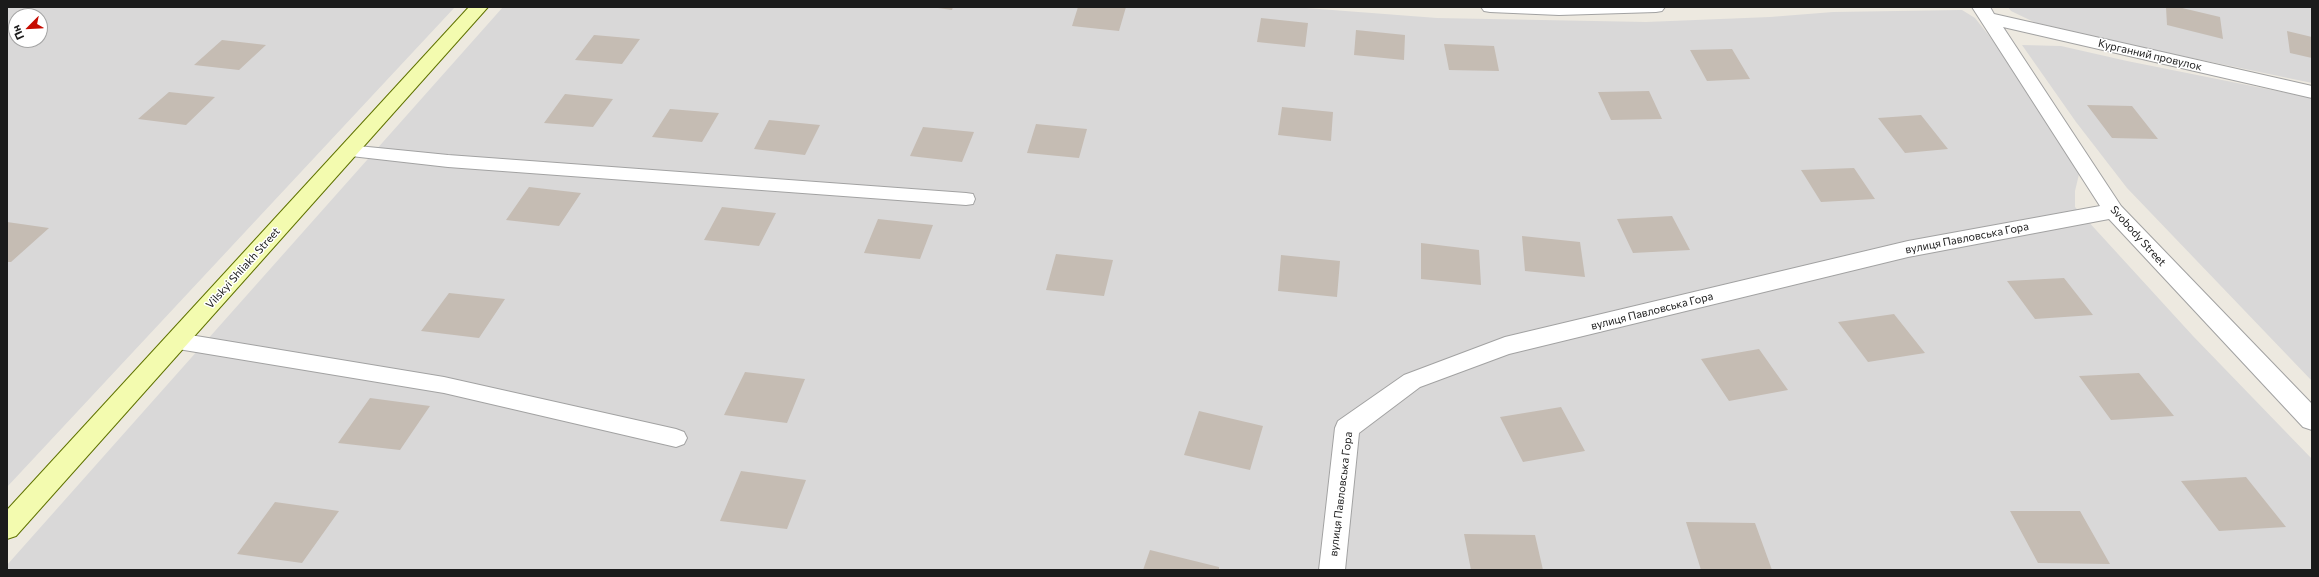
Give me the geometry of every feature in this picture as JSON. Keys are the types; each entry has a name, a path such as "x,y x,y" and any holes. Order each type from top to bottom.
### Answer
{"street":[{"name":"Vilskyi Shliakh Street","path":"7,528 479,7"},
{"path":"1490,7 1559,10 1656,7"},
{"name":"Курганний провулок","path":"1985,13 2312,92"},
{"name":"Svobody Street","path":"1985,13 2114,211 2312,420"},
{"name":"вулиця Павловська Гора","path":"1332,570 1347,428 1412,381 1505,346 1908,249 2114,211"}],"lane":[{"path":"348,151 448,161 966,199"},
{"path":"178,341 444,385 676,438"}],"shaded area":[{"path":"7,7 455,7 7,487"},
{"path":"503,7 1293,7 1437,18 1646,22 1770,17 1833,12 1962,10 1975,18 1994,42 2080,170 2075,191 2075,207 2193,336 2312,459 2312,570 7,570 7,565"},
{"path":"2008,7 2312,7 2312,83 2144,48 2036,23 2011,11"},
{"path":"2022,45 2061,46 2127,61 2312,98 2312,381 2127,188 2076,122"}],"building":[{"path":"931,7 953,7 952,10"},
{"path":"1078,7 1126,7 1119,31 1072,26"},
{"path":"2166,7 2178,7 2220,17 2223,39 2167,25"},
{"path":"1261,18 1308,23 1305,47 1257,42"},
{"path":"1356,30 1405,35 1404,60 1354,55"},
{"path":"2287,31 2312,37 2312,58 2290,53"},
{"path":"594,35 640,39 622,64 575,60"},
{"path":"222,40 266,45 239,70 194,65"},
{"path":"1444,44 1494,46 1499,71 1449,70"},
{"path":"1732,49 1750,79 1707,81 1690,50"},
{"path":"1649,91 1662,119 1611,120 1598,92"},
{"path":"169,92 215,97 186,125 138,119"},
{"path":"565,94 613,99 593,127 544,123"},
{"path":"2087,105 2132,106 2158,139 2112,138"},
{"path":"1282,107 1333,112 1331,141 1278,135"},
{"path":"670,109 719,113 702,142 652,137"},
{"path":"1921,115 1948,149 1905,153 1878,118"},
{"path":"769,120 820,125 805,155 754,149"},
{"path":"1036,124 1087,129 1079,158 1027,153"},
{"path":"923,127 974,132 962,162 910,156"},
{"path":"1854,168 1875,199 1821,202 1801,170"},
{"path":"529,187 581,193 559,226 506,220"},
{"path":"722,207 776,213 759,246 704,240"},
{"path":"1672,216 1690,250 1633,253 1617,219"},
{"path":"878,219 933,225 920,259 864,253"},
{"path":"7,222 49,228 11,262 7,262"},
{"path":"1522,236 1580,242 1585,277 1525,271"},
{"path":"1421,243 1479,250 1481,285 1421,279"},
{"path":"1056,254 1113,260 1104,296 1046,290"},
{"path":"1281,255 1340,261 1337,297 1278,291"},
{"path":"2064,278 2093,315 2035,319 2007,281"},
{"path":"449,293 505,299 479,338 421,331"},
{"path":"1894,314 1925,353 1868,362 1838,322"},
{"path":"1759,349 1788,390 1729,401 1701,359"},
{"path":"745,372 805,379 787,423 724,415"},
{"path":"2139,373 2174,416 2111,420 2079,376"},
{"path":"370,398 430,406 400,450 338,443"},
{"path":"1561,407 1585,451 1523,462 1500,417"},
{"path":"1199,411 1263,426 1250,470 1184,455"},
{"path":"741,471 806,480 787,529 720,521"},
{"path":"2246,477 2286,527 2219,531 2181,481"},
{"path":"275,502 339,511 302,563 237,554"},
{"path":"2010,511 2080,511 2110,564 2038,563"},
{"path":"1686,522 1755,523 1772,570 1701,570"},
{"path":"1464,534 1535,535 1543,570 1471,570"},
{"path":"1150,550 1219,567 1219,570 1143,570"}]}
